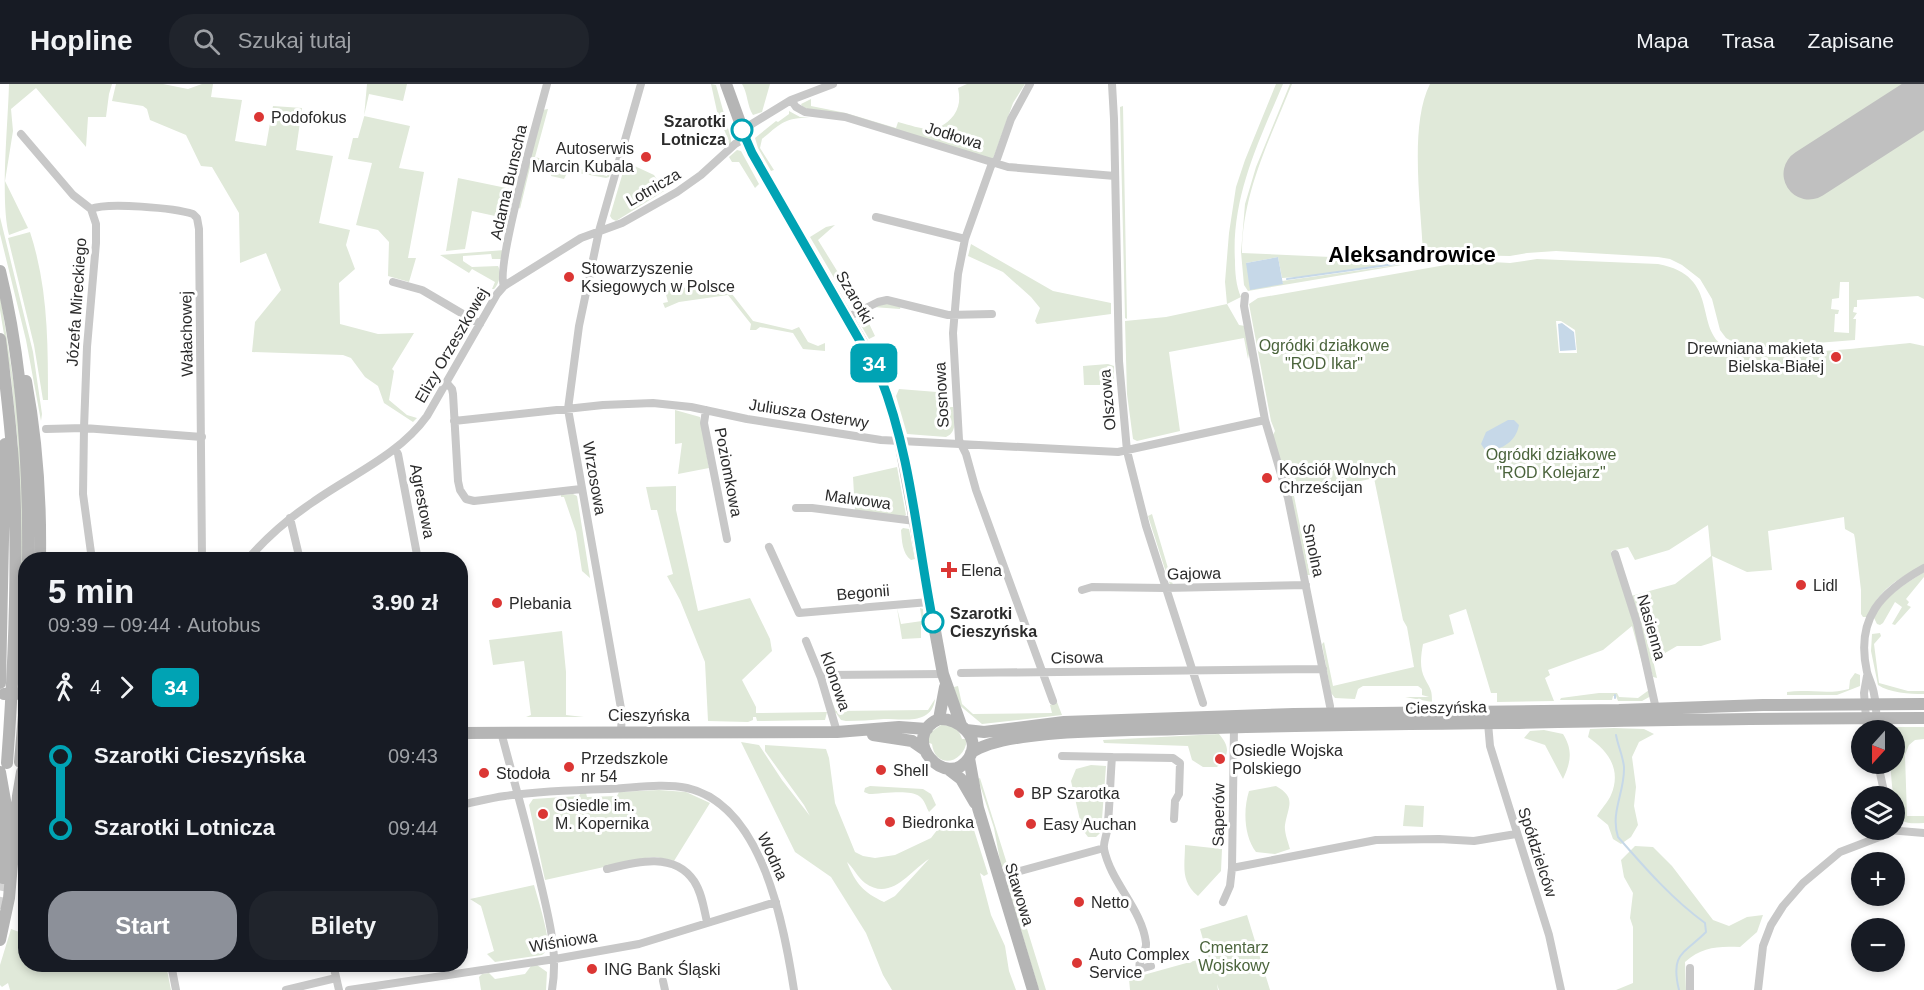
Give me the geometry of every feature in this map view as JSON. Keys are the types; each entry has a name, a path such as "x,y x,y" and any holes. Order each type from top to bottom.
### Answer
{"main road":[{"name":"Szarotki","path":"726,84 744,134 880,376 900,441 944,678 964,728"},
{"path":"0,271 6,336 1,690 18,693"},
{"path":"6,336 21,351 33,416 40,496 40,552"},
{"path":"6,336 18,369 26,443 29,490 28,552"},
{"path":"0,905 4,872 6,806 2,769 13,681 16,528 12,445 6,392"},
{"name":"Szarotki","path":"939,719 944,678"},
{"name":"Cieszyńska","path":"964,728 984,732 1064,722 1294,714 1924,704"},
{"name":"Cieszyńska","path":"1905,720 1924,718"},
{"path":"939,719 951,720 964,728 972,741 970,756 960,766 948,769 935,764 925,750 923,738 932,722 939,719"},
{"name":"Cieszyńska","path":"970,756 986,745 1036,736 1092,732 1488,723 1851,724"},
{"name":"Cieszyńska","path":"837,732 899,727 927,729"},
{"name":"Cieszyńska","path":"468,733 837,732 898,737 912,741 925,750"},
{"name":"Stawowa","path":"970,756 978,808 1033,990"},
{"path":"2,769 18,768"},
{"name":"Stawowa","path":"948,769 961,779 978,808"},
{"path":"0,940 9,898 18,789"},
{"path":"14,855 18,848"}],"street":[{"name":"Adama Bunscha","path":"504,286 502,275 509,238 547,84"},
{"path":"599,231 641,84"},
{"name":"Lotnicza","path":"599,231 622,223 677,192 701,175 744,134 791,100 832,84"},
{"name":"Sosnowa","path":"1030,84 1018,104 997,159 993,163 965,239 958,274 953,350 960,444 966,454 975,490 1053,701"},
{"name":"Olszowa","path":"1112,84 1119,361 1127,451 1146,526 1203,703"},
{"name":"Jodłowa","path":"791,100 796,107 805,112 845,117 1021,170 1115,176"},
{"path":"21,134 72,195 91,209"},
{"name":"Wałachowej","path":"91,209 107,205 172,210 188,213 197,218 199,229 202,552"},
{"name":"Józefa Mireckiego","path":"91,209 96,224 96,243 87,347 84,494 91,552"},
{"path":"876,217 965,239"},
{"name":"Elizy Orzeszkowej","path":"255,552 290,518 395,449 422,422 497,294 504,286 565,248 599,231"},
{"name":"Wrzosowa","path":"599,231 579,326 568,409 622,714 621,731"},
{"path":"393,282 422,290 480,324"},
{"name":"Smolna","path":"1245,297 1244,306 1265,420 1288,498 1330,706"},
{"path":"848,317 887,300 954,315 992,314"},
{"path":"446,382 450,385 453,394 458,481 466,499 474,501 581,489"},
{"name":"Juliusza Osterwy","path":"454,421 603,405 653,403 881,440 1127,451 1265,420"},
{"name":"Poziomkowa","path":"706,410 704,423 727,539"},
{"path":"33,416 46,429 84,428 202,437"},
{"path":"37,462 40,438 46,429"},
{"name":"Agrestowa","path":"395,449 398,454 416,552"},
{"name":"Malwowa","path":"796,508 915,521"},
{"path":"290,518 298,552"},
{"name":"Begonii","path":"769,547 799,613 929,602"},
{"name":"Nasienna","path":"1615,554 1647,662 1656,709"},
{"path":"1872,720 1865,644 1868,623 1873,612 1893,586 1924,568"},
{"name":"Gajowa","path":"1083,590 1092,587 1306,585"},
{"name":"Klonowa","path":"806,641 821,678 837,732"},
{"path":"1193,670 1323,669"},
{"name":"Cisowa","path":"961,673 1193,670"},
{"path":"821,678 827,675 944,678"},
{"name":"Spółdzielców","path":"1488,723 1490,746 1549,935 1561,990"},
{"name":"Saperów","path":"1223,902 1230,886 1232,868 1234,727"},
{"path":"501,732 540,880 552,937 555,959 552,990"},
{"path":"1062,756 1173,758 1180,763 1179,794 1175,801 1174,819"},
{"path":"1112,757 1104,848 1115,876 1140,922 1146,943 1139,960 1140,969 1151,966"},
{"name":"Wodna","path":"468,804 518,795 661,787 687,788 701,793 722,807 746,834 758,855 777,902 794,990"},
{"path":"1905,831 1924,833"},
{"path":"1232,868 1376,840 1474,841 1516,834"},
{"path":"1758,990 1763,946 1771,925 1783,906 1803,883 1840,852 1872,840"},
{"path":"998,877 1104,848"},
{"path":"607,869 646,861 659,861 677,866 694,881 707,922"},
{"name":"Wiśniowa","path":"350,990 639,944 777,902"},
{"path":"1690,968 1690,990"},
{"path":"173,972 176,990"},
{"path":"335,972 339,990"},
{"path":"286,990 336,978"}],"green space":[{"path":"9,84 112,84 106,117 88,117 86,147 36,88 11,109 13,131 5,180"},
{"path":"116,84 163,84 188,89 202,84 213,84 211,97 242,100 235,141 266,146 273,106 302,108 296,150 333,156 319,223 350,230 346,245 355,269 339,283 340,324 378,334 414,333 392,369 394,371 389,400 407,415 417,418 413,422 384,403 378,386 365,377 351,358 343,355 252,352 255,322 281,290 266,253 240,263 239,213 212,167 201,166 186,135 150,120 147,109 143,106 112,101"},
{"path":"367,84 407,84 403,101 369,94 364,115"},
{"path":"711,84 716,85 731,139 731,143 725,148 722,148 729,141 718,116"},
{"path":"742,84 770,84 762,112 753,115"},
{"path":"967,84 1025,84 1013,103 993,159 811,111 801,104 811,99 811,106 846,113 896,128 898,122 928,129 941,126 954,115 959,102 958,88"},
{"path":"1276,84 1283,84 1256,148 1242,192 1235,237 1236,274 1241,297 1227,304 1225,282 1236,187"},
{"path":"1290,84 1292,84 1252,188 1243,231 1242,253 1419,261 1423,253 1418,143 1424,101 1430,84 1924,84 1924,299 1918,296 1857,300 1857,307 1854,307 1853,312 1857,313 1853,319 1856,319 1855,340 1764,347 1737,344 1726,338 1720,330 1712,299 1700,279 1682,265 1670,259 1658,257 1556,251 1510,256 1461,255 1248,291 1244,285 1241,252 1245,204 1256,167","holes":["1278,257 1282,278 1311,276 1396,263 1397,265 1282,281 1283,284 1246,263","1840,282 1849,282 1849,333 1834,332 1835,314 1838,314 1839,310 1831,309 1832,299 1839,298"]},
{"path":"1123,106 1127,319 1125,318 1120,107"},
{"path":"548,109 535,157 607,176 609,171 609,177 568,171 564,179 551,176 554,165 532,159 520,209 518,206 542,110"},
{"path":"789,111 800,117 810,118 783,122 762,139 760,148 774,170 771,171 755,138 789,114"},
{"path":"364,116 410,126 399,168 424,172 408,258 416,258 409,282 388,276 389,242 378,230 356,225 372,163 348,159 353,138 358,138"},
{"path":"737,150 741,151 759,184 755,188 739,162 732,162 729,157"},
{"path":"626,162 654,175 664,191 616,221 610,216"},
{"path":"458,178 516,190 509,219 472,211 465,249 446,251"},
{"path":"5,181 28,228 9,235 6,221"},
{"path":"0,217 33,352 41,421 26,340 0,234"},
{"path":"835,225 818,240 847,287 840,288 810,237 826,227"},
{"path":"30,232 44,294 48,400 43,400 34,345 8,238"},
{"path":"971,244 1053,291 1111,303 1111,314 1037,324 1035,321 1040,308 1031,297 1003,272 968,256"},
{"path":"505,250 501,259 492,259 491,254 463,256 463,261 472,267 498,266 499,278 494,289 492,289 495,282 472,269 469,273 440,255"},
{"path":"1537,259 1658,264 1678,270 1691,279 1699,291 1710,328 1716,339 1726,348 1740,352 1760,354 1843,350 1910,343 1924,346 1924,565 1891,585 1872,607 1867,617 1863,617 1855,539 1854,534 1845,529 1844,517 1768,531 1772,570 1747,572 1712,556 1721,640 1701,646 1677,646 1653,660 1657,678 1653,677 1631,596 1675,584 1711,556 1708,525 1669,550 1635,560 1628,547 1611,551 1634,625 1646,677 1632,626 1603,650 1548,670 1550,675 1545,678 1554,701 1497,702 1497,693 1491,693 1466,609 1449,615 1454,634 1423,644 1422,670 1431,690 1432,702 1405,697 1429,697 1422,695 1422,689 1418,686 1363,686 1358,689 1355,699 1335,698 1331,693 1322,644 1324,642 1333,686 1414,667 1407,627 1403,620 1374,478 1294,496 1310,575 1307,575 1273,435 1275,431 1271,421 1249,304 1258,298 1451,264 1474,261 1510,263","holes":["1556,321 1561,321 1575,330 1577,353 1559,353"]},
{"path":"722,281 753,321 792,330 799,327 808,342 818,346 825,343 825,351 803,349 793,333 760,327 750,330 751,324 728,295 679,302 665,308 663,303 668,302 665,291"},
{"path":"0,293 18,412 24,514 23,552 19,552 18,445 11,377 0,310"},
{"path":"884,303 897,303 920,310 901,305 900,309 874,307"},
{"path":"1227,304 1239,325 1245,326 1248,359 1244,338 1169,352 1180,431 1137,441 1133,439 1127,394 1125,321 1166,317"},
{"path":"871,309 864,313 875,336 869,339 859,322 859,315"},
{"path":"1108,364 1114,366 1114,385 1084,385 1083,366"},
{"path":"899,389 937,392 939,407 953,407 954,428 950,435 946,437 907,434 896,396"},
{"path":"675,410 700,417 709,468 678,474 682,443 675,444"},
{"path":"897,467 906,515 903,517 855,511 853,477"},
{"path":"676,486 676,510 698,611 750,598 770,639 772,651 742,680 756,707 756,713 827,712 825,720 757,721 756,717 753,717 753,720 748,722 708,721 705,662 680,600 667,576 673,574 657,510 651,510 646,487"},
{"path":"561,495 577,496 590,578 582,571 576,532 564,497 561,497"},
{"path":"1152,514 1173,585 1170,585 1148,516"},
{"path":"909,529 915,559 911,560 904,550 901,530"},
{"path":"1924,572 1924,577 1906,599 1909,602 1907,605 1911,607 1895,625 1892,624 1902,607 1895,602 1883,623 1877,624 1874,618 1883,603"},
{"path":"897,608 901,624 922,621 920,608 923,609 924,624 921,625 921,638 902,639"},
{"path":"562,631 566,672 566,715 584,717 526,717 531,715 524,661 493,665 489,640"},
{"path":"1880,633 1881,636 1874,644 1879,683 1908,691 1924,691 1924,694 1894,691 1878,685 1871,651 1872,634"},
{"path":"1855,673 1860,675 1860,686 1837,695 1787,695 1787,692 1834,692 1849,689 1850,680"},
{"path":"958,686 962,704 973,714 1052,713 1050,705 1057,702 1062,715 982,724 958,704 954,687"},
{"path":"1649,690 1651,696 1642,701 1618,701 1616,696 1613,696 1612,700 1560,700 1599,693 1617,693 1619,697 1638,698"},
{"path":"830,697 836,711 928,710 935,699 928,713 916,719 846,721 841,720 834,713"},
{"path":"941,725 955,728 962,739 967,739 961,754 950,761 938,758 932,744 927,742 931,732"},
{"path":"1905,727 1924,727 1924,739 1915,740 1909,745 1905,755"},
{"path":"1590,729 1644,729 1654,734 1639,742 1632,757 1636,787 1634,806 1638,825 1631,837 1621,844 1613,839 1608,825 1597,816 1611,795 1614,786 1614,769 1602,748 1588,737"},
{"path":"1544,730 1563,734 1568,745 1570,756 1563,779 1545,745 1524,738 1530,731"},
{"path":"1219,734 1227,751 1217,767 1203,767 1192,760 1188,746 1104,743 1103,740"},
{"path":"741,742 759,745 810,816 765,751 765,745 826,749 835,803 855,852 863,856 875,858 895,855 931,838 941,825 953,820 969,820 988,874 984,876 980,873 991,915 1005,946 1009,971 1016,990 892,990 883,975 866,933 831,877 795,852","holes":["929,859 895,896 884,902 871,895 857,882 847,862 865,883 874,888 883,889 900,883"]},
{"path":"1905,755 1907,816 1924,816 1924,823 1905,822 1905,786 1892,786 1891,774 1905,774"},
{"path":"1091,765 1106,766 1101,832 1096,837 1088,837 1082,829 1071,781 1076,769"},
{"path":"980,778 1009,870 1001,866 994,828 978,779"},
{"path":"870,786 923,789 931,794 936,805 929,812 923,799 919,796 902,792 869,794 864,792 865,788"},
{"path":"1276,786 1287,794 1290,803 1285,828 1290,849 1275,854 1256,852 1249,838 1246,823 1249,791"},
{"path":"659,790 686,792 710,803 674,861 656,857 645,858 545,880 529,805 533,799 579,796 581,793 586,793 587,797 617,796 619,792"},
{"path":"1405,805 1424,806 1423,827 1403,826"},
{"path":"1185,845 1222,849 1221,871 1198,896 1188,885 1186,879"},
{"path":"1635,846 1653,847 1672,866 1713,920 1729,926 1747,917 1763,915 1757,932 1740,947 1710,948 1685,962 1686,990 1616,990 1633,983 1633,927 1630,918 1633,893 1624,877 1621,860"},
{"path":"1011,877 1046,990 1039,990 1007,884"},
{"path":"534,885 547,934 547,950 542,955 495,962 487,954 494,951 481,906 470,899"},
{"name":"Cmentarz Wojskowy","path":"1247,915 1270,990 1219,990 1217,984 1218,990 1130,990 1129,979 1208,957 1200,929"},
{"path":"11,929 18,932 18,972 167,972 171,990 10,990 8,983 2,987 0,985 0,965"},
{"path":"537,965 547,972 546,990 481,990 479,977 482,974 489,973 495,979 525,974 531,966"}],"water":[{"path":"1278,257 1283,284 1250,290 1246,263"},
{"path":"1562,323 1574,332 1576,350 1560,351 1558,324"},
{"path":"1508,420 1514,420 1519,425 1515,436 1502,447 1485,450 1481,444 1486,432"}],"waterway":[{"path":"1287,279 1395,264"},
{"path":"1616,735 1624,767 1616,819 1618,837 1670,893 1705,923 1706,932 1685,950 1678,961 1676,968 1679,990"}],"runway":[{"path":"1809,174 1924,100"}],"tunnel":[{"path":"0,909 7,875"}],"bus line":[{"name":"34","path":"742,130 773,190 871,357 888,396 904,463 933,622"}],"place":[{"name":"Podofokus","path":"259,117"},
{"name":"Szarotki Lotnicza","path":"742,130"},
{"name":"Autoserwis Marcin Kubala","path":"646,157"},
{"name":"Stowarzyszenie Ksiegowych w Polsce","path":"569,277"},
{"name":"Drewniana makieta Bielska-Białej","path":"1836,357"},
{"name":"Kościół Wolnych Chrześcijan","path":"1267,478"},
{"name":"Elena","path":"949,570"},
{"name":"Lidl","path":"1801,585"},
{"name":"Plebania","path":"497,603"},
{"name":"Szarotki Cieszyńska","path":"933,622"},
{"name":"Osiedle Wojska Polskiego","path":"1220,759"},
{"name":"Przedszkole nr 54","path":"569,767"},
{"name":"Shell","path":"881,770"},
{"name":"Stodoła","path":"484,773"},
{"name":"BP Szarotka","path":"1019,793"},
{"name":"Osiedle im. M. Kopernika","path":"543,814"},
{"name":"Biedronka","path":"890,822"},
{"name":"Easy Auchan","path":"1031,824"},
{"name":"Netto","path":"1079,902"},
{"name":"Auto Complex Service","path":"1077,963"},
{"name":"ING Bank Śląski","path":"592,969"}],"district":[{"name":"Aleksandrowice","path":"1412,254"}],"park label":[{"name":"Ogródki działkowe \"ROD Ikar\"","path":"1324,354"},
{"name":"Ogródki działkowe \"ROD Kolejarz\"","path":"1551,463"}]}
